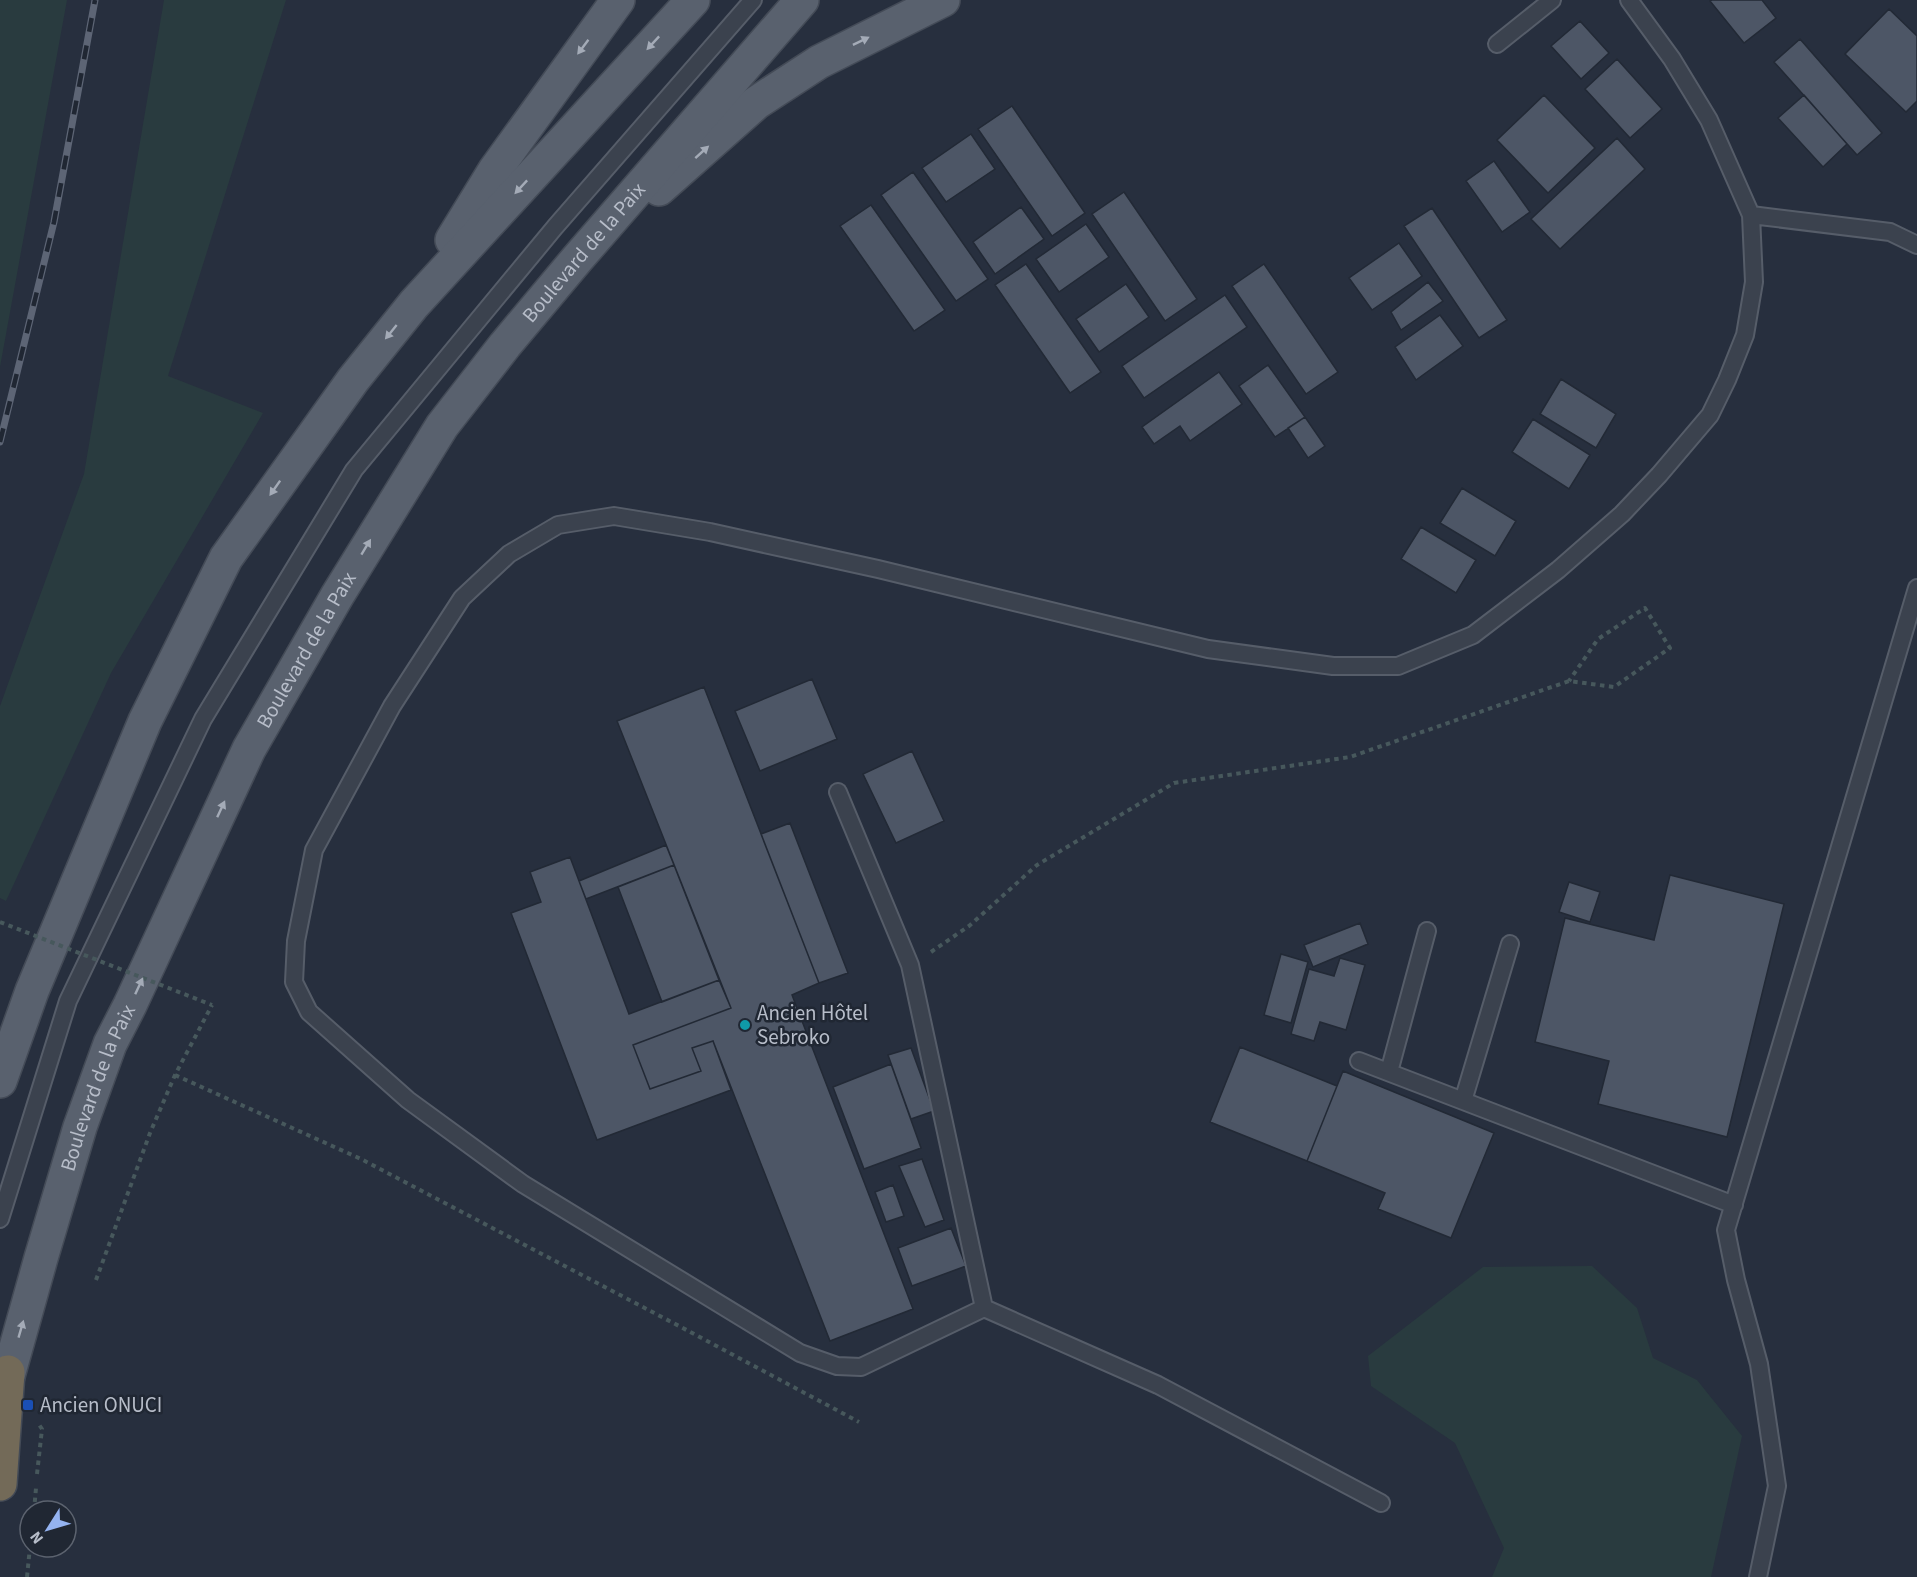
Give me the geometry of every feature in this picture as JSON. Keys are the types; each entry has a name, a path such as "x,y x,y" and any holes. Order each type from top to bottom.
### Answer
{"highway":[{"path":"0,1485 8,1372"}],"main road":[{"path":"414,304 495,170 618,0"},
{"path":"0,1081 32,992 145,721 226,558 353,380 414,304 693,0"},
{"name":"Boulevard de la Paix","path":"0,1405 80,1127 110,1044 249,749 366,547 442,426 504,345 802,0"},
{"path":"578,258 756,103 819,62 943,0"}],"lane":[{"name":"Boulevard de la Paix","path":"0,1219 68,1001 203,718 354,470 555,227 753,0"},
{"path":"1497,44 1552,0"},
{"path":"1381,1503 1158,1385 984,1308 861,1367 837,1366 800,1353 523,1184 408,1100 309,1012 294,982 296,941 314,850 392,706 462,598 509,554 558,525 614,516 710,532 867,567 1208,649 1333,666 1398,666 1473,635 1558,570 1622,514 1674,459 1710,415 1745,335 1754,282 1751,215 1709,120 1672,59 1629,0"},
{"path":"1751,215 1890,232 1917,245"},
{"path":"1758,1577 1777,1486 1759,1364 1736,1280 1726,1230 1917,588"},
{"path":"838,792 910,965 984,1308"},
{"path":"1389,1072 1427,931"},
{"path":"1463,1101 1510,944"},
{"path":"1359,1061 1734,1205"}],"path":[{"path":"910,965 969,926 1037,865 1174,783 1350,757 1569,681 1614,687 1670,648 1645,608 1598,639 1569,681"},
{"path":"0,922 212,1005 175,1075 150,1133 96,1280"},
{"path":"175,1075 361,1159 859,1422"},
{"path":"27,1577 29,1559"}],"shaded area":[{"path":"0,0 67,0 0,367"},
{"path":"164,0 286,0 168,376 263,413 111,673 6,901 0,898 0,706 84,474"},
{"path":"1592,1266 1637,1308 1653,1358 1697,1380 1742,1436 1711,1577 1492,1577 1504,1548 1455,1443 1371,1386 1368,1356 1483,1267"}],"building":[{"path":"1762,0 1776,18 1744,43 1710,1"},
{"path":"1889,9 1917,36 1917,101 1906,112 1845,54"},
{"path":"1580,21 1609,53 1581,79 1551,46"},
{"path":"1800,39 1882,133 1857,155 1774,62"},
{"path":"1617,59 1662,109 1630,138 1585,89"},
{"path":"1544,95 1595,148 1548,193 1497,140"},
{"path":"1804,95 1847,144 1823,167 1778,118"},
{"path":"1012,106 1085,213 1052,236 978,129"},
{"path":"971,134 995,169 946,202 922,168"},
{"path":"1617,138 1645,169 1560,249 1531,219"},
{"path":"1494,161 1530,212 1502,232 1466,181"},
{"path":"913,172 988,279 956,301 881,195"},
{"path":"1124,192 1197,299 1165,321 1092,214"},
{"path":"871,205 945,310 914,331 840,226"},
{"path":"1021,207 1044,239 995,274 973,242"},
{"path":"1432,208 1507,320 1479,338 1404,226"},
{"path":"1086,224 1109,257 1059,292 1036,259"},
{"path":"1399,243 1422,276 1372,310 1349,278"},
{"path":"1026,264 1101,372 1070,393 995,285"},
{"path":"1264,264 1338,372 1306,394 1232,286"},
{"path":"1428,282 1443,301 1401,330 1391,312"},
{"path":"1126,284 1149,317 1099,352 1076,319"},
{"path":"1225,295 1247,327 1144,398 1122,366"},
{"path":"1440,315 1463,346 1416,380 1395,347"},
{"path":"1268,365 1305,417 1275,437 1239,386"},
{"path":"1219,372 1242,404 1190,441 1180,426 1154,444 1142,427"},
{"path":"1561,379 1616,414 1596,448 1540,414"},
{"path":"1305,417 1325,446 1308,458 1288,428"},
{"path":"1533,419 1590,455 1569,489 1512,452"},
{"path":"1462,488 1516,521 1495,556 1440,523"},
{"path":"1421,527 1476,560 1456,593 1401,559"},
{"path":"812,679 837,739 760,771 735,711"},
{"name":"Ancien Hôtel Sebroko","path":"704,687 819,983 792,995 913,1309 830,1341 713,1041 692,1048 701,1071 650,1089 633,1045 731,1008 617,721"},
{"path":"912,751 944,821 896,843 863,774"},
{"path":"790,823 848,973 819,983 761,834"},
{"path":"666,845 674,865 586,899 579,881"},
{"path":"570,857 629,1014 719,980 731,1008 633,1045 650,1089 701,1071 692,1048 713,1041 731,1090 597,1140 511,913 541,902 530,872"},
{"path":"674,865 719,980 662,1002 618,887"},
{"path":"1670,875 1784,904 1727,1137 1598,1104 1609,1061 1535,1042 1565,918 1654,940"},
{"path":"1569,882 1600,892 1590,922 1559,912"},
{"path":"1360,923 1368,944 1313,967 1304,945"},
{"path":"1281,954 1308,962 1291,1023 1264,1015"},
{"path":"1340,958 1365,965 1346,1030 1320,1022 1314,1041 1291,1034 1309,969 1334,976"},
{"path":"1240,1047 1337,1086 1307,1161 1210,1122"},
{"path":"911,1048 934,1111 911,1119 888,1055"},
{"path":"891,1064 921,1148 864,1169 833,1087"},
{"path":"1343,1071 1494,1133 1451,1238 1378,1209 1385,1193 1307,1161"},
{"path":"922,1159 944,1220 925,1227 899,1166"},
{"path":"893,1185 904,1216 886,1222 875,1192"},
{"path":"951,1228 966,1266 912,1286 898,1248"}],"railway":[{"path":"0,442 54,222 95,0"}],"place":[{"name":"Ancien Hôtel Sebroko","path":"745,1025"},
{"name":"Ancien ONUCI","path":"28,1405"}]}
